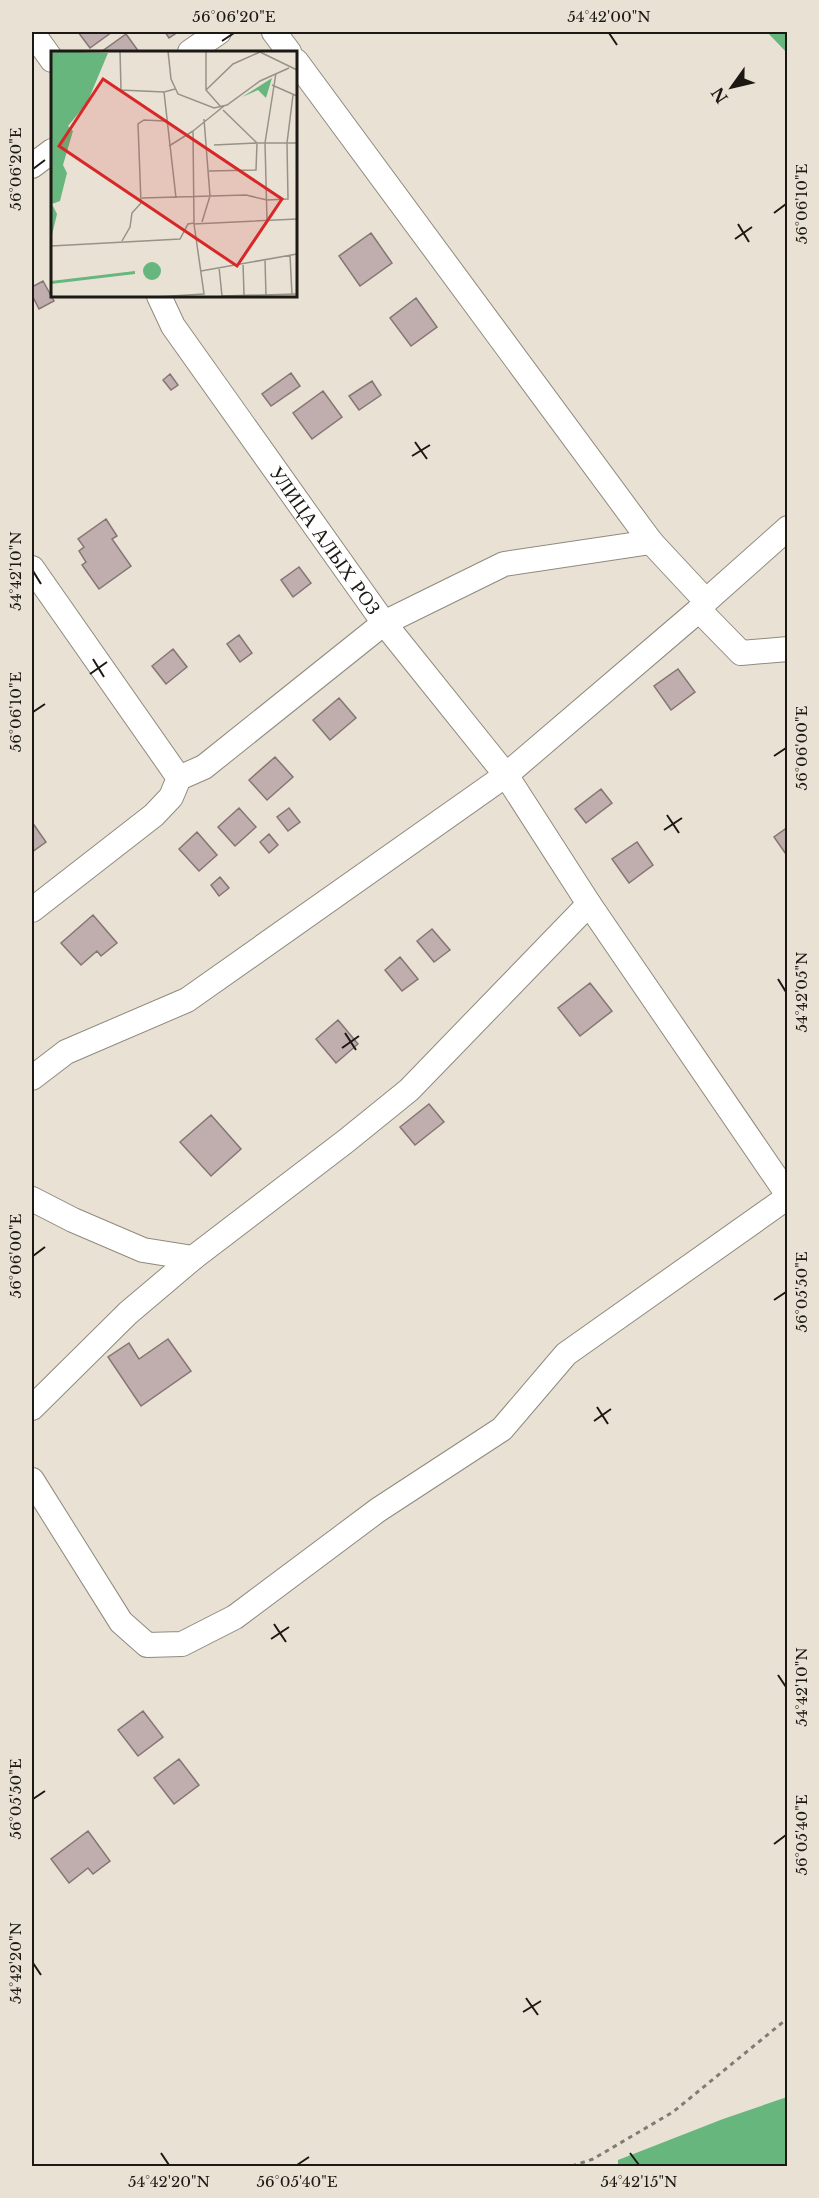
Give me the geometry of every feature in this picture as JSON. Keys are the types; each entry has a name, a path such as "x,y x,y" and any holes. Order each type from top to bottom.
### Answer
{"street":[{"path":"32,32 51,59"},
{"path":"191,51 219,32"},
{"path":"274,32 288,51"},
{"path":"297,62 651,542 741,653 788,649"},
{"path":"32,166 51,152"},
{"name":"УЛИЦА АЛЫХ РОЗ","path":"159,297 173,326 384,623 506,775 589,904 788,1196"},
{"path":"32,1078 66,1052 187,1000 506,775 702,606 788,528"},
{"path":"32,910 154,815 171,797 179,778 204,767 384,623 504,564 651,542"},
{"path":"32,568 179,778"},
{"path":"32,1408 129,1313 193,1258 409,1090 589,904"},
{"path":"32,1480 121,1622 147,1645 182,1644 235,1617 378,1510 502,1429 566,1354 788,1196"},
{"path":"32,1199 143,1250 193,1258"}],"path":[{"path":"572,2166 592,2159 673,2112 788,2018"}],"green space":[{"path":"767,32 787,32 787,53"},
{"path":"787,2097 787,2166 618,2166 618,2160"}],"building":[{"path":"78,32 112,32 90,48"},
{"path":"165,32 178,32 169,38"},
{"path":"126,34 138,51 102,51"},
{"path":"371,233 392,263 360,286 339,256"},
{"path":"43,281 54,301 39,309 32,295 32,287"},
{"path":"416,298 437,327 411,346 390,318"},
{"path":"291,373 300,386 271,406 262,394"},
{"path":"170,374 178,385 171,390 163,380"},
{"path":"372,381 381,395 359,410 349,396"},
{"path":"323,391 342,417 312,439 293,413"},
{"path":"106,519 117,536 112,539 131,566 99,589 82,565 86,562 79,551 84,547 78,539"},
{"path":"299,567 311,583 293,597 281,580"},
{"path":"239,635 252,653 240,662 227,644"},
{"path":"173,649 187,667 166,684 152,666"},
{"path":"678,669 695,692 671,710 654,686"},
{"path":"339,698 356,718 330,740 313,720"},
{"path":"275,757 293,777 267,800 249,780"},
{"path":"601,789 612,803 586,823 575,809"},
{"path":"239,808 256,827 235,846 218,827"},
{"path":"289,808 300,822 288,831 277,817"},
{"path":"32,822 46,842 32,852"},
{"path":"788,827 788,857 774,837"},
{"path":"197,832 217,855 199,871 179,849"},
{"path":"269,834 278,845 269,853 260,842"},
{"path":"637,842 653,865 629,883 612,859"},
{"path":"220,877 229,888 219,896 211,885"},
{"path":"93,915 117,943 101,956 97,951 81,965 61,943"},
{"path":"432,929 450,950 434,962 417,941"},
{"path":"400,957 418,979 402,991 385,970"},
{"path":"590,983 612,1011 580,1036 558,1008"},
{"path":"338,1020 358,1044 336,1063 316,1039"},
{"path":"429,1104 444,1122 415,1145 400,1127"},
{"path":"211,1115 241,1149 211,1176 180,1142"},
{"path":"168,1339 191,1371 141,1406 108,1357 129,1343 139,1359"},
{"path":"143,1711 163,1737 138,1756 118,1730"},
{"path":"179,1759 199,1785 174,1804 154,1778"},
{"path":"88,1831 110,1861 93,1874 88,1868 69,1883 51,1859"}]}
